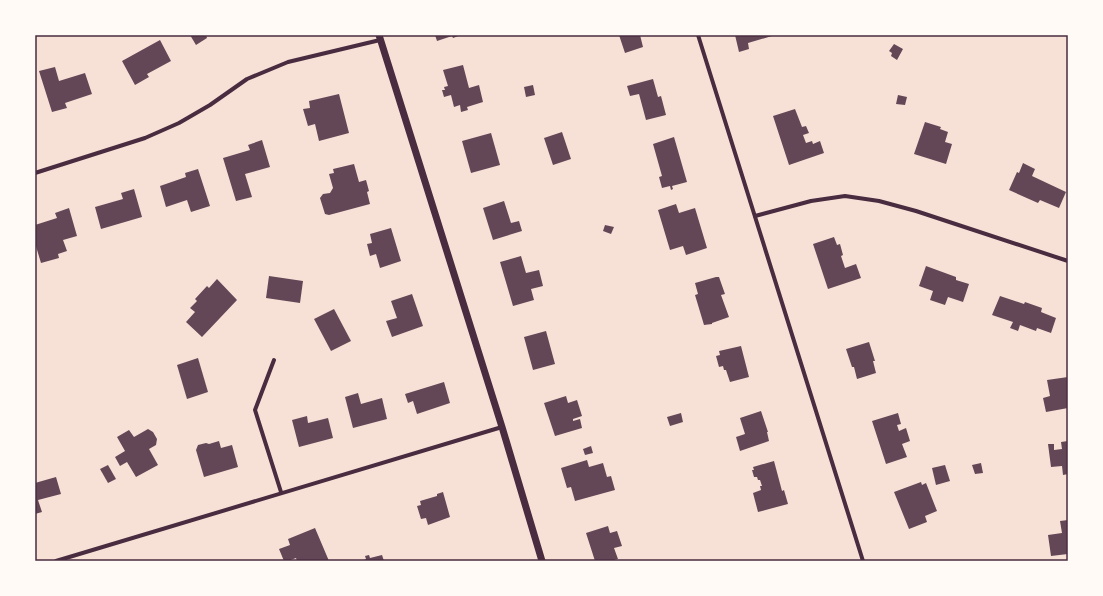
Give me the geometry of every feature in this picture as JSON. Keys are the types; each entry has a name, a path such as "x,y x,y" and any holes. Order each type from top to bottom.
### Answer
{"street":[{"path":"698,35 863,561"},
{"path":"35,173 145,138 179,123 210,105 247,78 288,62 379,37 502,427 542,561"},
{"path":"755,216 812,201 845,196 879,201 916,211 1068,261"},
{"path":"274,360 255,410 281,492"},
{"path":"56,561 281,492 502,427"}],"building":[{"path":"190,35 206,35 207,38 196,45"},
{"path":"435,35 461,35 453,38 452,36 437,41"},
{"path":"619,35 640,35 643,47 625,53"},
{"path":"735,35 772,36 748,43 749,49 739,52"},
{"path":"160,40 171,61 147,74 149,77 135,85 122,61"},
{"path":"894,44 903,49 897,60 891,56 892,53 889,51"},
{"path":"463,65 469,88 479,85 483,102 467,107 468,110 461,112 460,105 454,107 451,95 444,97 442,90 445,90 444,87 448,86 443,70"},
{"path":"55,67 59,81 85,73 92,94 65,103 67,108 52,112 39,71"},
{"path":"653,79 658,97 661,96 666,115 646,120 639,94 630,96 627,86"},
{"path":"533,85 535,95 526,97 524,87"},
{"path":"339,94 349,133 319,141 315,124 308,126 303,109 310,108 309,101"},
{"path":"898,95 907,97 905,105 896,104"},
{"path":"795,109 802,127 806,126 809,133 803,135 806,143 812,141 813,144 820,141 824,153 789,165 773,116"},
{"path":"925,122 941,127 940,129 948,132 945,142 952,144 946,164 914,154"},
{"path":"562,132 571,159 553,165 544,138"},
{"path":"491,133 500,165 471,173 462,141"},
{"path":"674,137 687,182 672,186 673,189 671,190 670,186 662,188 659,177 662,176 653,144"},
{"path":"262,140 270,167 245,174 252,197 236,201 223,158 250,150 248,145"},
{"path":"1023,163 1035,169 1032,176 1066,192 1059,208 1040,200 1038,203 1009,190"},
{"path":"354,164 359,182 366,180 370,204 329,215 325,214 320,198 323,194 330,193 333,188 329,174 334,173 333,169"},
{"path":"198,169 210,206 191,212 187,200 166,207 160,186 186,177 185,173"},
{"path":"134,189 142,217 101,229 95,207 123,199 121,193"},
{"path":"504,201 511,223 519,221 522,231 493,240 483,208"},
{"path":"676,204 679,213 695,208 707,248 686,255 683,246 670,250 658,210"},
{"path":"69,208 77,236 63,240 67,251 58,254 59,258 41,263 35,243 35,225 57,218 55,213"},
{"path":"605,225 614,227 611,234 603,231"},
{"path":"391,228 401,261 380,268 376,254 370,256 367,244 372,243 370,234"},
{"path":"834,237 837,245 840,244 843,255 841,256 845,268 856,264 861,278 828,289 813,244"},
{"path":"521,256 526,273 539,270 543,286 531,289 534,300 513,306 500,262"},
{"path":"926,266 956,277 956,280 969,284 963,302 948,297 945,305 930,300 933,291 919,286"},
{"path":"269,276 303,281 300,303 266,298"},
{"path":"719,277 725,294 721,295 729,317 712,324 704,325 695,295 698,294 695,283"},
{"path":"217,279 237,300 202,337 186,322 195,312 190,308 197,301 195,299 207,286 209,288"},
{"path":"412,294 423,326 392,337 386,321 397,318 391,301"},
{"path":"1000,296 1042,308 1041,312 1056,318 1051,333 1037,328 1036,331 1020,325 1018,331 1010,328 1013,322 992,315"},
{"path":"334,309 351,341 331,351 314,319"},
{"path":"546,331 555,364 533,370 524,337"},
{"path":"869,342 875,361 873,361 876,373 857,379 854,367 852,367 846,349"},
{"path":"741,346 749,377 730,382 726,370 724,370 723,366 719,367 716,356 720,355 719,351"},
{"path":"198,358 208,392 187,399 177,365"},
{"path":"1068,377 1068,408 1046,412 1043,398 1050,396 1047,380"},
{"path":"444,382 450,403 417,414 413,401 408,403 405,394"},
{"path":"358,393 361,404 382,398 387,419 353,428 345,397"},
{"path":"566,396 568,403 577,400 582,416 573,419 573,421 580,419 582,428 555,436 544,403"},
{"path":"761,411 768,432 769,441 740,451 736,437 745,434 740,418"},
{"path":"681,413 683,422 670,426 667,417"},
{"path":"898,413 901,424 897,425 899,431 906,428 910,441 902,444 907,457 886,464 872,421"},
{"path":"307,416 308,423 328,418 333,438 299,447 292,420"},
{"path":"148,429 153,432 157,439 156,445 149,449 158,465 136,477 127,462 120,466 115,457 125,451 117,437 129,430 134,437"},
{"path":"219,441 221,448 232,445 238,467 204,477 196,450 198,445"},
{"path":"1068,441 1068,474 1063,475 1062,466 1051,467 1048,444 1054,444 1054,450 1062,449 1061,442"},
{"path":"591,446 593,453 585,455 583,449"},
{"path":"587,460 589,467 603,463 607,477 611,476 615,490 575,501 571,487 567,488 561,468"},
{"path":"774,461 782,491 784,490 788,504 758,512 753,493 761,490 760,486 762,486 760,480 758,480 757,477 754,477 752,470 754,470 753,467"},
{"path":"981,463 983,473 975,474 972,465"},
{"path":"108,465 116,479 108,483 100,469"},
{"path":"945,465 950,481 936,485 932,468"},
{"path":"56,477 61,494 38,500 42,512 35,514 35,483"},
{"path":"921,482 922,485 926,483 937,511 925,516 927,522 909,529 894,492"},
{"path":"443,492 450,517 428,525 426,518 421,519 417,506 421,505 420,501 437,496 437,494"},
{"path":"1068,520 1068,554 1051,556 1048,535 1062,533 1060,521"},
{"path":"608,526 610,533 617,531 622,546 614,548 618,559 610,561 595,561 586,533"},
{"path":"315,528 329,561 297,561 296,558 284,561 279,549 290,545 288,539"},
{"path":"369,555 370,558 382,555 384,561 362,561 366,559 365,556"}]}
